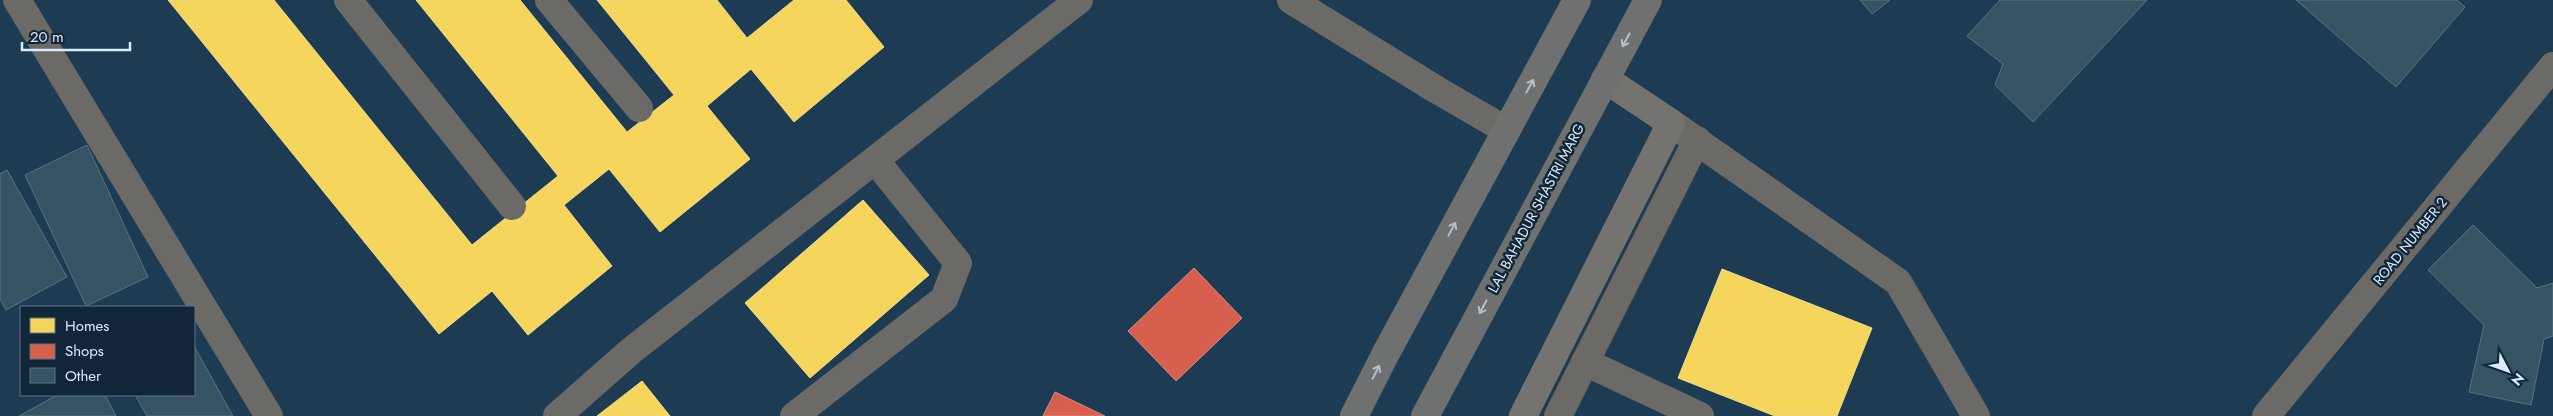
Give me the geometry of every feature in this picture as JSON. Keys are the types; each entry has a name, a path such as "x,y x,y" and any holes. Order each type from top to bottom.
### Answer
{"main road":[{"path":"1354,416 1577,0"},
{"name":"LAL BAHADUR SHASTRI MARG","path":"1425,416 1648,0"}],"street":[{"path":"0,10 17,0 269,416"},
{"path":"348,0 512,206"},
{"path":"549,0 638,108"},
{"path":"557,416 632,350 1079,0"},
{"path":"1292,0 1437,90 1506,130"},
{"name":"ROAD NUMBER 2","path":"2266,416 2553,66"},
{"path":"1604,79 1696,140 1898,282 1976,416"},
{"path":"1523,416 1671,123"},
{"path":"1558,416 1696,140"},
{"path":"794,416 944,298 958,263 875,160"},
{"path":"1585,362 1700,416"}],"building: Homes":[{"path":"168,0 274,0 472,245 558,176 416,0 520,0 627,132 674,95 597,0 717,0 747,38 794,0 846,0 884,47 794,122 751,69 707,106 750,159 660,232 609,169 564,205 612,266 528,335 492,291 439,334"},
{"path":"863,200 929,275 810,378 745,303"},
{"path":"1722,269 1872,328 1837,416 1775,416 1678,378"},
{"path":"642,381 670,416 597,416"}],"building: Shops":[{"path":"1194,268 1242,318 1176,381 1128,331"},
{"path":"1055,392 1105,416 1043,416"}],"building: Other":[{"path":"1860,0 1890,0 1872,14"},
{"path":"2000,0 2147,0 2033,122 1995,85 2003,64 1967,36"},
{"path":"2296,0 2457,0 2465,7 2396,87"},
{"path":"87,145 148,277 86,306 25,175"},
{"path":"7,170 67,277 6,310 0,299 0,174"},
{"path":"2473,225 2537,288 2553,283 2553,336 2544,339 2531,405 2469,392 2484,325 2428,270"},
{"path":"195,348 233,416 147,416 136,396 195,396"},
{"path":"55,396 106,396 116,416 19,416"}]}
